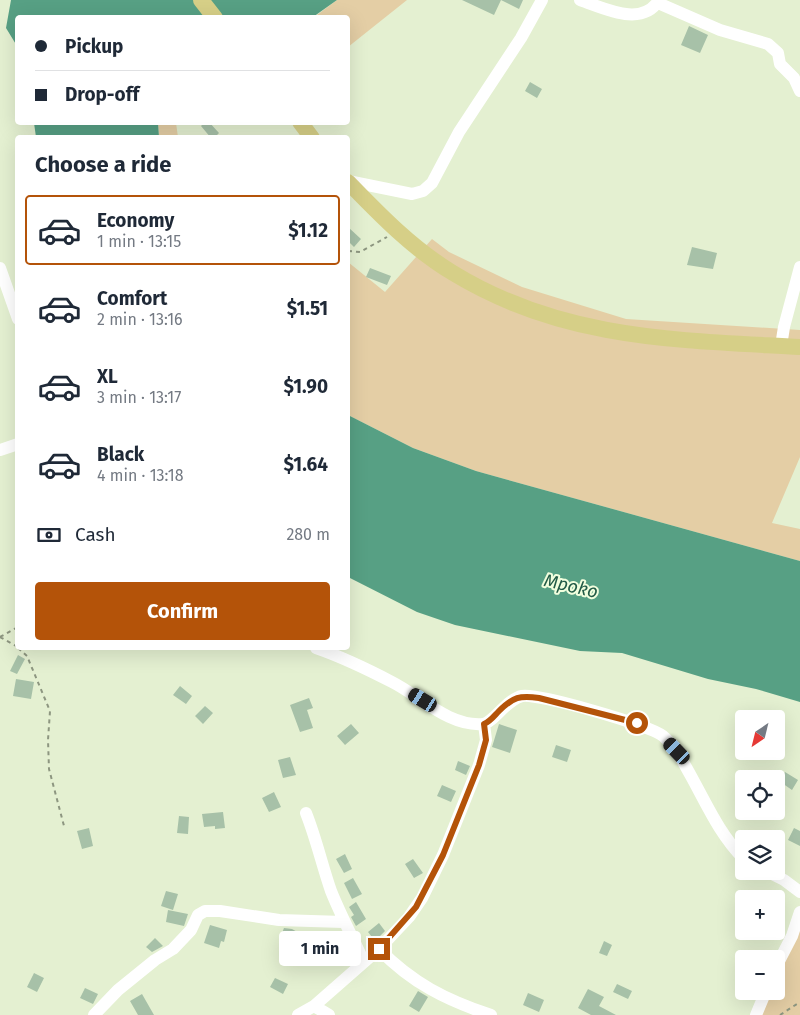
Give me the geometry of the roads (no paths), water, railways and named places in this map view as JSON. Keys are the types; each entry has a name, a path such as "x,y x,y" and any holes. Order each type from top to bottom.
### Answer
{"main road":[{"path":"201,0 213,15"},
{"path":"350,184 398,231 428,256 454,274 509,302 581,326 668,340 800,347"}],"street":[{"path":"350,182 412,194 423,191 432,183 460,132 521,38 542,0"},
{"path":"580,0 632,15 646,13 658,1 725,32 768,44 778,54 780,64 794,78 800,91"},
{"path":"781,346 800,267"},
{"path":"0,268 15,310"},
{"path":"0,450 15,445"},
{"path":"322,650 393,682 455,720 484,724 489,722 499,710 513,700 523,696 539,698 648,727 663,736 677,751 720,830 735,849"},
{"path":"298,1015 314,1006 379,949 409,917 418,904 443,855 479,765 486,740 484,724"},
{"path":"306,813 343,922 364,962"},
{"path":"784,880 800,892"},
{"path":"94,1015 118,990 155,960 173,949 191,930 198,915 205,911 220,911 279,920 343,922"},
{"path":"785,950 792,936 800,912"},
{"path":"379,949 398,969 412,978 458,1004 491,1015"},
{"path":"756,1015 762,1000"},
{"path":"314,1006 329,1015"}],"water":[{"path":"11,0 337,0 316,15 15,15 15,43 6,28"},
{"path":"34,125 158,125 159,135 36,135"},
{"name":"Mpoko","path":"350,416 413,448 476,471 800,561 800,702 756,689 708,679 622,653 580,651 455,625 417,612 350,578"}]}
